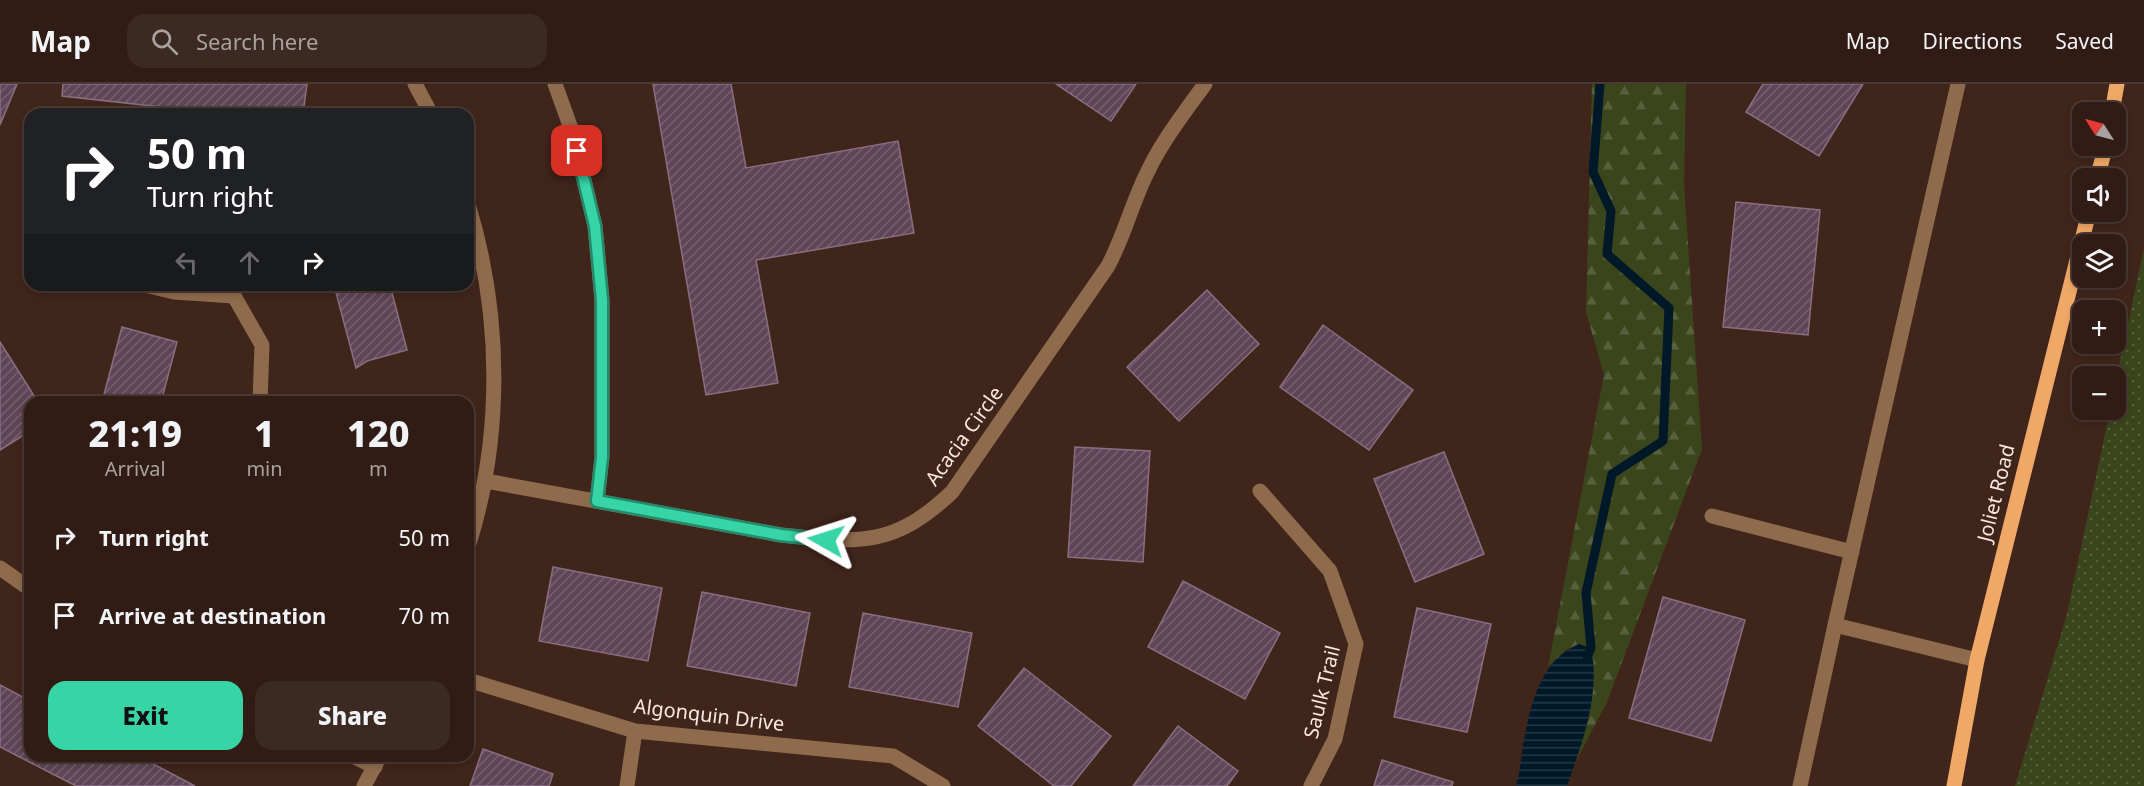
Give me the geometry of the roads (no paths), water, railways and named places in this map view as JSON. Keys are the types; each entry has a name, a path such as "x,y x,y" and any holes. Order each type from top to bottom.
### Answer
{"main road":[{"path":"2114,102 2117,84"},
{"name":"Joliet Road","path":"1954,786 1977,660 2086,222"}],"street":[{"path":"415,84 428,108"},
{"path":"555,84 573,134 595,226 602,300 602,457 597,501"},
{"name":"Acacia Circle","path":"486,481 781,535 826,540 860,540 884,536 910,525 934,510 967,473 1108,266 1119,246 1146,174 1156,154 1205,84"},
{"path":"1800,786 1958,84"},
{"path":"474,224 487,281 492,327 493,426 486,481 474,526"},
{"path":"170,291 234,291 262,345 260,396"},
{"name":"Saulk Trail","path":"1260,492 1330,571 1356,644 1335,739 1311,786"},
{"path":"1712,516 1852,552"},
{"path":"0,568 24,586"},
{"path":"1835,625 1977,660"},
{"name":"Algonquin Drive","path":"474,682 635,730 893,756 943,786"},
{"path":"627,786 635,730"},
{"path":"364,786 376,762"}],"water":[{"path":"1579,644 1591,648 1594,683 1588,718 1567,786 1516,786 1529,715 1539,686 1555,661 1566,651"}],"waterway":[{"path":"1587,657 1591,648 1586,593 1612,474 1663,441 1669,308 1607,254 1611,211 1593,172 1600,84"}]}
